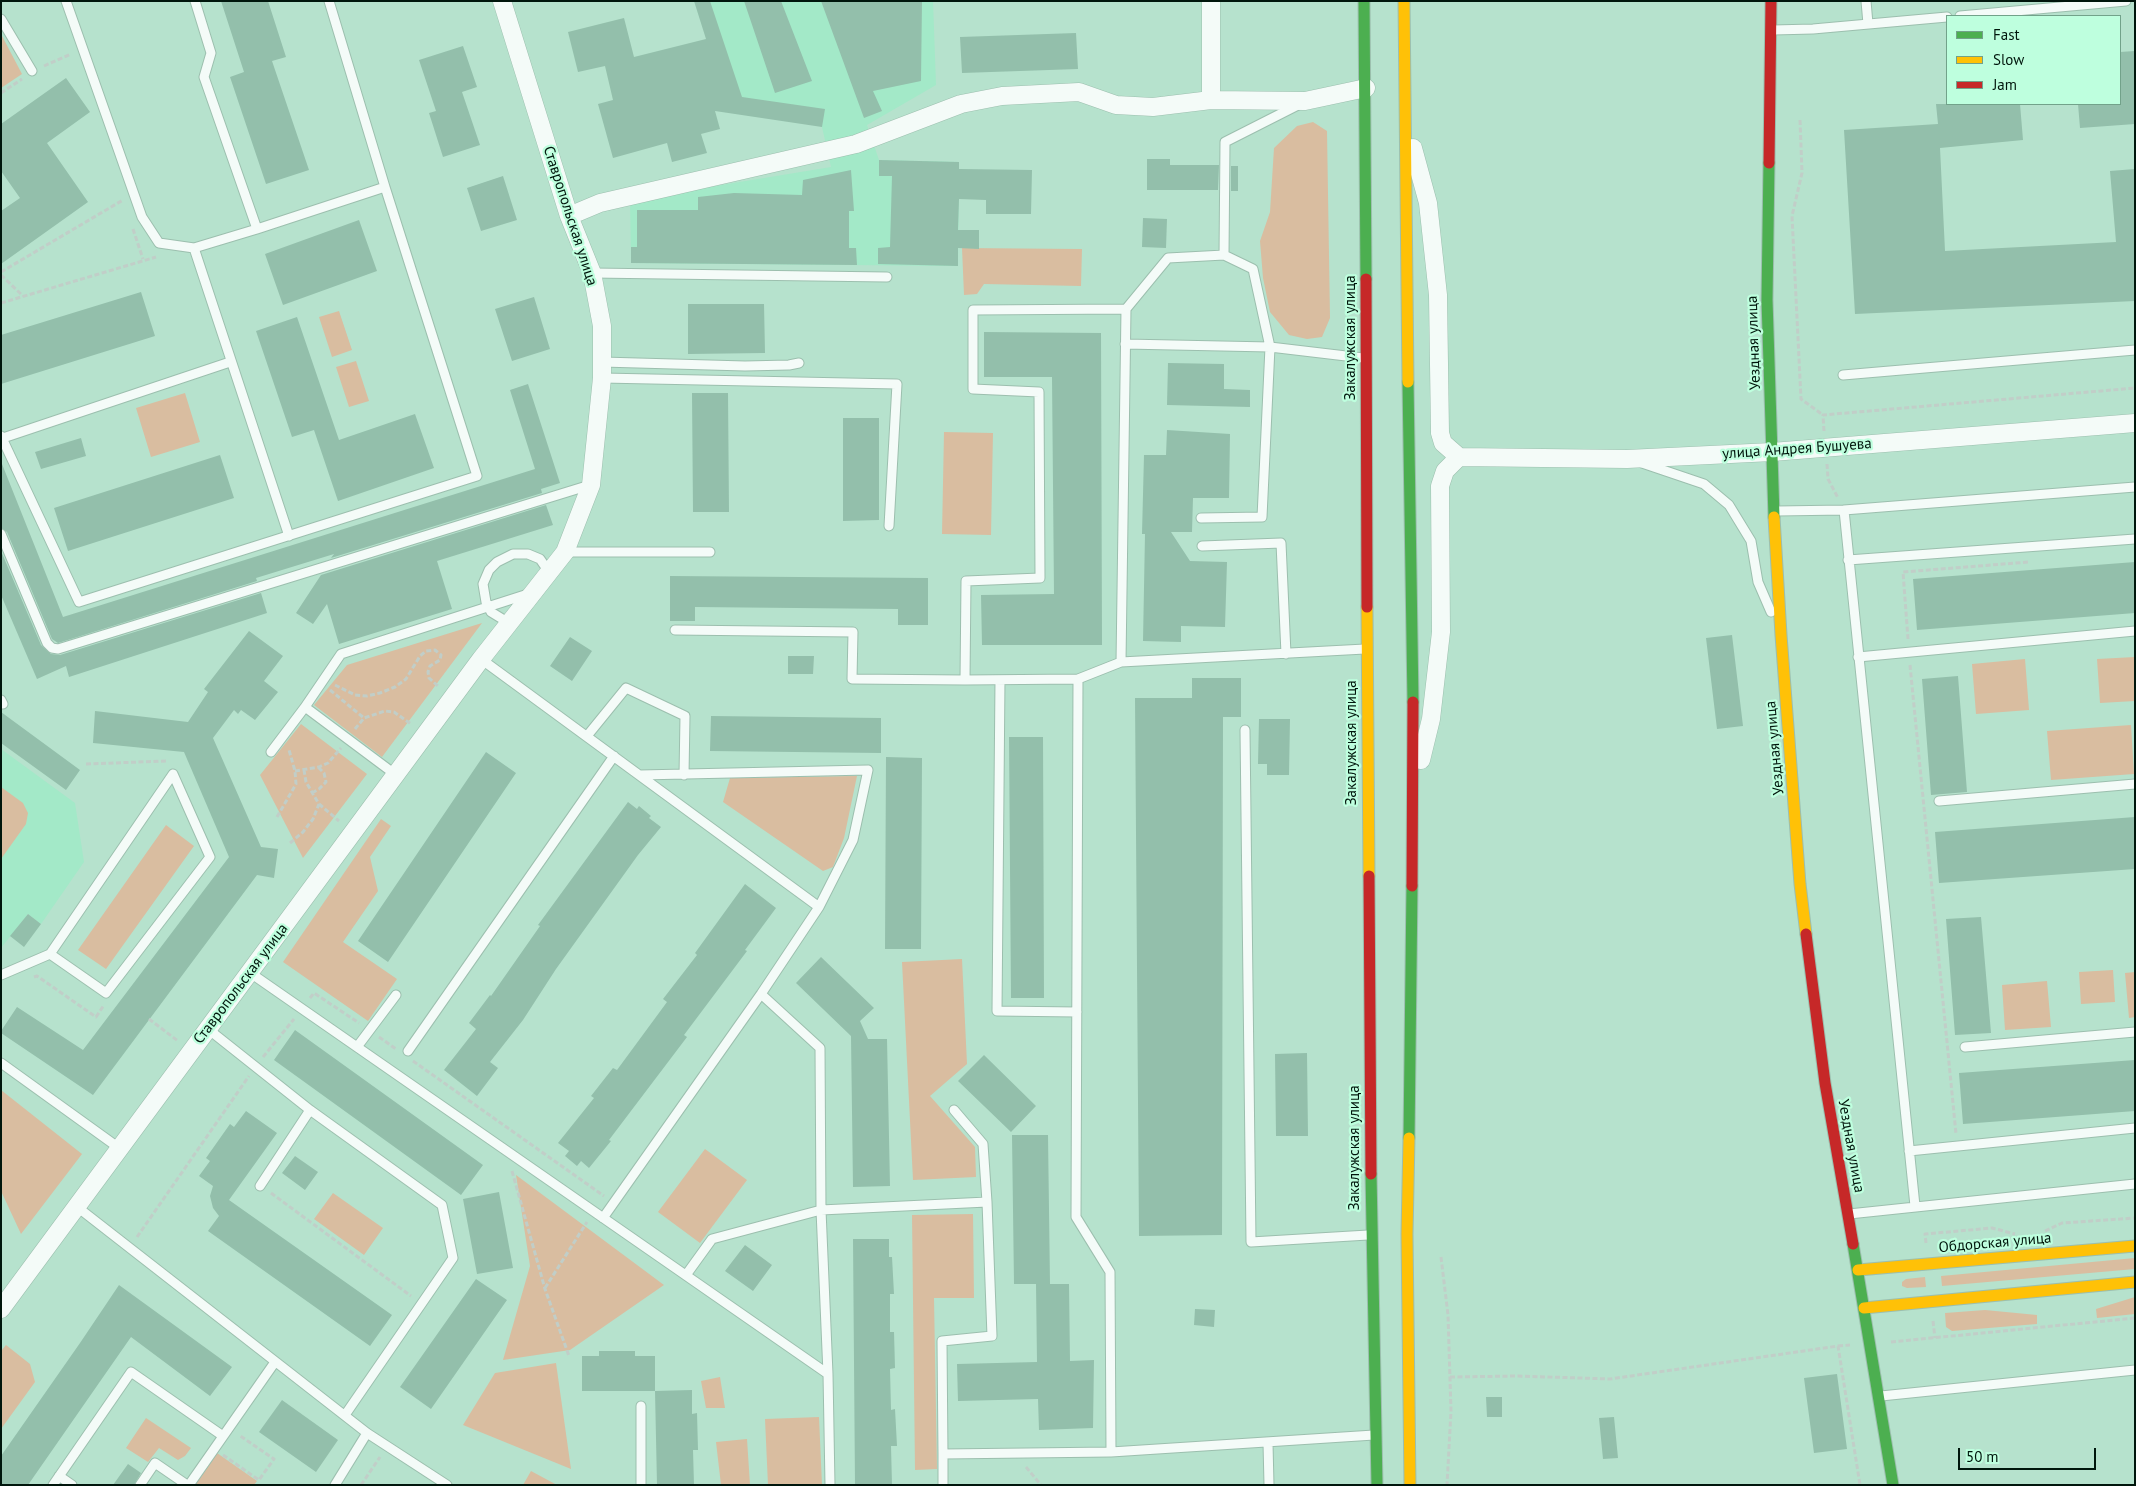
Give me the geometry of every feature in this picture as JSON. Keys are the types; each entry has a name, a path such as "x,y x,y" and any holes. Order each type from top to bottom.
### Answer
{"main road":[{"name":"Закалужская улица","path":"1364,1 1366,88 1371,1235 1377,1485"},
{"path":"1404,1 1414,789 1407,1234 1410,1485"},
{"name":"Уездная улица","path":"1771,1 1767,300 1774,511 1781,635 1800,884 1824,1082 1858,1270 1893,1485"},
{"name":"Обдорская улица","path":"1858,1270 2135,1246"},
{"path":"1864,1308 2135,1282"}],"street":[{"name":"Ставропольская улица","path":"1,1308 482,659 565,552 591,485 602,370 602,326 592,273 569,216 502,1"},
{"path":"1211,1 1211,100"},
{"path":"569,216 600,204 856,144 961,104 1002,96 1080,92 1116,105 1153,107 1211,100 1305,101 1366,88"},
{"path":"1404,114 1428,203 1438,295 1440,433 1443,443 1459,457 1445,471 1440,486 1442,632 1432,719 1414,789"},
{"name":"улица Андрея Бушуева","path":"1459,457 1627,459 1772,452 2135,423"}],"lane":[{"path":"66,1 142,216 159,243 194,248 385,187"},
{"path":"195,1 211,53 204,77 257,229"},
{"path":"230,362 2,437 79,602 477,476 385,187 329,1"},
{"path":"1866,1 1868,24"},
{"path":"1971,15 2126,1"},
{"path":"1771,30 1946,17"},
{"path":"1,19 32,72"},
{"path":"1224,255 1225,142 1305,101"},
{"path":"194,248 288,536"},
{"path":"1121,662 1126,309 1168,258 1224,255 1253,269 1270,348 1262,517 1201,518"},
{"path":"592,273 887,277"},
{"path":"965,680 966,581 1040,578 1040,392 972,389 973,310 1126,309"},
{"path":"1125,344 1270,348 1366,358"},
{"path":"1843,375 2135,350"},
{"path":"602,370 789,366 799,363"},
{"path":"602,370 897,384 889,526"},
{"path":"1627,459 1704,484 1729,505 1751,541 1758,582 1781,635"},
{"path":"1,534 47,643 52,648 58,649 591,485"},
{"path":"1774,511 1844,510 2135,487"},
{"path":"1844,510 1915,1206"},
{"path":"1848,560 2135,539"},
{"path":"1202,546 1282,543 1286,654"},
{"path":"565,552 710,552"},
{"path":"509,623 492,612 486,602 483,584 489,570 497,562 513,554 528,554 540,560 549,572"},
{"path":"271,752 341,654 532,593"},
{"path":"675,630 853,632 852,680 1078,680 1121,662 1367,649"},
{"path":"1858,657 2135,631"},
{"path":"482,659 819,907"},
{"path":"1000,680 997,1011 1077,1012"},
{"path":"1078,680 1076,1217 1110,1272 1111,1452"},
{"path":"587,736 626,688 686,716 684,775"},
{"path":"305,706 396,775"},
{"path":"1245,730 1251,1242 1371,1235"},
{"path":"407,1054 614,756"},
{"path":"603,1218 762,994 819,907 853,840 868,770 640,775"},
{"path":"1,975 3,972 50,954 173,774 210,857 106,993 50,954"},
{"path":"1939,801 2135,784"},
{"path":"249,972 828,1374"},
{"path":"762,994 820,1048 821,1210 828,1374 830,1485"},
{"path":"356,1047 396,996"},
{"path":"208,1029 310,1110 442,1204 453,1258 345,1415"},
{"path":"1965,1047 2135,1032"},
{"path":"1,1063 119,1148"},
{"path":"260,1186 310,1110"},
{"path":"943,1485 942,1341 992,1336 983,1144 954,1110"},
{"path":"1909,1151 2135,1128"},
{"path":"1848,1214 2135,1184"},
{"path":"686,1275 712,1239 821,1210 987,1202"},
{"path":"76,1206 367,1433 447,1485"},
{"path":"140,1485 155,1463 188,1485 275,1362"},
{"path":"1878,1396 2135,1370"},
{"path":"53,1485 131,1372 223,1436"},
{"path":"641,1406 641,1485"},
{"path":"335,1485 367,1433"},
{"path":"943,1454 1111,1452 1376,1435"},
{"path":"1268,1443 1269,1485"},
{"path":"60,1476 72,1485"}],"path":[{"path":"1800,120 1802,172 1792,216 1801,399 1823,415 2135,388"},
{"path":"23,296 1,274 122,200 125,208"},
{"path":"131,225 143,259"},
{"path":"1,303 143,259 160,256"},
{"path":"1823,415 1828,479 1844,510"},
{"path":"1956,1135 1909,652 1903,572 2038,561"},
{"path":"323,681 355,696 374,694 395,687 406,679 420,656 426,651 435,650 441,655 440,660 430,666 429,678 444,690"},
{"path":"323,681 364,718"},
{"path":"295,771 319,767 328,763 364,718 377,712 394,712 416,728"},
{"path":"277,817 296,784 295,771 284,735"},
{"path":"86,764 168,761"},
{"path":"312,793 319,790 326,782 324,773 319,767"},
{"path":"304,770 306,782 319,804 344,824"},
{"path":"290,843 303,832 313,819 319,804"},
{"path":"29,979 37,976 96,1016 108,1000"},
{"path":"130,1248 256,1066 314,993 407,1054 614,1202"},
{"path":"149,1019 181,1043"},
{"path":"511,1168 545,1289 569,1356"},
{"path":"260,1186 422,1304"},
{"path":"545,1289 588,1222"},
{"path":"1440,1257 1448,1315 1450,1377 1451,1411 1447,1485"},
{"path":"1450,1377 1518,1376 1610,1379 1838,1346 2135,1318"},
{"path":"1838,1346 1860,1485"},
{"path":"214,1449 259,1480 274,1459 229,1428"},
{"path":"361,1485 387,1446"},
{"path":"1014,1453 1042,1485"}],"shaded area":[{"path":"694,1 933,1 936,85 867,125 879,160 959,162 958,266 631,263 630,200 831,167 822,127 725,94"},
{"path":"1,34 22,74 1,88"},
{"path":"1313,122 1327,131 1330,318 1322,337 1307,339 1289,335 1270,312 1263,278 1260,241 1270,212 1274,148 1297,126"},
{"path":"962,248 1082,249 1081,286 984,284 977,294 964,295"},
{"path":"339,311 352,350 332,357 319,317"},
{"path":"356,361 369,401 349,407 336,367"},
{"path":"185,393 200,442 151,457 136,408"},
{"path":"944,432 993,433 991,535 942,534"},
{"path":"482,623 382,757 314,705 347,665"},
{"path":"2135,657 2135,701 2100,703 2097,659"},
{"path":"2025,659 2029,710 1976,714 1972,664"},
{"path":"301,724 367,774 303,858 260,775"},
{"path":"2131,725 2134,774 2051,780 2047,731"},
{"path":"1,749 75,803 84,862 41,924 28,914 1,948"},
{"path":"857,776 844,838 833,867 823,871 723,802 730,778"},
{"path":"1,787 23,803 28,813 26,824 1,859"},
{"path":"381,819 391,826 370,857 378,891 343,942 397,979 368,1021 283,962"},
{"path":"166,825 194,846 106,969 78,950"},
{"path":"962,959 967,1064 930,1096 975,1147 976,1177 913,1180 902,962"},
{"path":"2113,970 2115,1002 2081,1004 2079,972"},
{"path":"2135,972 2135,1017 2129,1018 2125,973"},
{"path":"2047,981 2051,1027 2005,1030 2002,985"},
{"path":"1,1090 82,1154 21,1234 1,1191"},
{"path":"705,1149 747,1180 700,1243 658,1212"},
{"path":"516,1175 664,1285 570,1350 503,1360 530,1266"},
{"path":"333,1193 383,1228 364,1255 314,1219"},
{"path":"973,1214 974,1298 934,1298 937,1469 915,1470 912,1215"},
{"path":"2135,1258 2135,1269 1942,1286 1941,1276"},
{"path":"1925,1277 1926,1287 1907,1288 1902,1286 1902,1282 1906,1279"},
{"path":"2135,1297 2135,1314 2097,1318 2096,1309"},
{"path":"1985,1310 2037,1315 2037,1324 1952,1331 1946,1327 1945,1313"},
{"path":"6,1345 30,1364 35,1382 1,1429 1,1351"},
{"path":"556,1363 571,1469 463,1425 495,1373"},
{"path":"720,1377 725,1408 706,1408 701,1381"},
{"path":"819,1417 822,1485 768,1485 765,1419"},
{"path":"146,1418 191,1448 185,1456 178,1460 159,1448 148,1462 126,1448"},
{"path":"747,1439 750,1485 721,1485 716,1442"},
{"path":"217,1453 257,1481 254,1485 195,1485"},
{"path":"531,1471 557,1485 523,1485"}],"building":[{"path":"221,1 268,1 286,57 272,61 309,170 266,184 230,77 244,72"},
{"path":"694,1 710,1 742,97 825,109 822,127 715,111 720,129 701,134 707,153 672,162 667,143 613,158 598,104 613,100 605,66 578,72 568,32 624,18 634,57 706,39"},
{"path":"744,1 781,1 812,81 775,93"},
{"path":"821,1 922,1 921,81 873,91 882,111 864,118"},
{"path":"1076,33 1078,69 962,73 960,37"},
{"path":"463,46 477,87 462,92 480,145 443,157 429,113 436,111 419,60"},
{"path":"2135,51 2135,124 2080,128 2078,105 2121,105 2121,52"},
{"path":"66,78 90,112 47,143 88,202 1,264 1,211 20,198 1,171 1,124"},
{"path":"1936,104 2020,105 2023,140 1940,148 1945,251 2116,242 2110,171 2135,169 2135,301 1855,314 1844,130 1938,124"},
{"path":"1147,159 1170,159 1170,165 1219,165 1218,190 1147,190"},
{"path":"879,160 959,162 959,169 1032,170 1031,214 986,214 986,200 959,199 958,230 979,230 979,249 958,248 958,266 878,264 878,248 890,247 892,176 879,176"},
{"path":"1231,166 1238,166 1238,191 1231,191"},
{"path":"851,170 854,211 849,211 849,248 856,248 857,265 631,263 631,247 637,247 637,210 698,210 698,197 734,193 802,195 803,180"},
{"path":"503,176 517,220 481,231 467,188"},
{"path":"1143,218 1167,219 1166,248 1142,247"},
{"path":"359,220 377,271 283,305 265,254"},
{"path":"141,292 155,336 1,384 1,335"},
{"path":"534,297 550,349 512,361 495,309"},
{"path":"688,304 764,304 765,353 688,354"},
{"path":"297,317 339,440 415,414 434,468 338,501 314,430 292,437 256,331"},
{"path":"984,332 1101,333 1102,645 982,645 981,595 1054,594 1052,377 984,377"},
{"path":"1168,363 1224,364 1224,389 1250,390 1250,407 1167,405"},
{"path":"528,384 560,483 541,489 542,493 331,558 334,554 256,578 257,581 58,643 52,639 7,532 1,528 2,464 63,617 535,469 510,390"},
{"path":"692,393 728,393 729,512 693,512"},
{"path":"843,418 879,418 879,520 843,521"},
{"path":"1167,430 1230,434 1229,498 1193,498 1192,532 1171,532 1190,561 1227,562 1225,627 1181,626 1181,642 1143,641 1145,534 1142,534 1144,455 1166,455"},
{"path":"81,438 86,456 41,469 35,452"},
{"path":"220,455 234,498 68,551 54,508"},
{"path":"546,505 553,525 437,561 452,609 339,644 327,604 313,624 296,613 321,575"},
{"path":"1,551 41,645 51,654 60,655 261,593 267,613 69,677 66,666 37,679 1,595"},
{"path":"2135,562 2135,613 1917,630 1913,579"},
{"path":"670,576 928,578 928,625 898,625 898,609 695,607 695,621 670,621"},
{"path":"249,631 283,656 264,681 278,692 255,720 241,710 238,714 234,710 213,738 261,847 278,849 274,878 257,875 93,1095 1,1033 1,1031 17,1007 83,1050 229,857 184,752 93,743 95,711 188,722 208,692 204,689"},
{"path":"1732,635 1743,726 1717,729 1706,638"},
{"path":"570,637 592,651 572,681 550,666"},
{"path":"788,656 814,656 813,674 788,674"},
{"path":"1958,676 1967,792 1931,795 1922,679"},
{"path":"1192,678 1241,678 1241,717 1223,717 1222,1235 1139,1236 1135,698 1192,698"},
{"path":"1,712 80,770 66,790 1,743"},
{"path":"711,716 881,718 881,753 710,751"},
{"path":"1259,719 1290,719 1289,775 1267,775 1267,764 1258,764"},
{"path":"1009,737 1043,737 1044,998 1011,998"},
{"path":"486,752 516,773 388,962 358,941"},
{"path":"886,757 922,758 921,949 885,949"},
{"path":"628,802 637,809 639,806 651,816 649,818 661,827 638,855 556,969 523,1020 490,1062 498,1068 477,1096 444,1070 476,1029 469,1023 491,996 540,926 538,925"},
{"path":"2135,817 2135,869 1939,883 1935,832"},
{"path":"745,884 776,908 745,950 747,951 684,1035 687,1037 609,1140 611,1141 589,1168 581,1161 577,1166 565,1156 569,1151 558,1143 594,1098 591,1096 613,1068 617,1070 667,1002 663,999 697,955 695,953"},
{"path":"28,914 41,924 24,947 10,936"},
{"path":"1981,917 1991,1033 1955,1035 1946,919"},
{"path":"821,957 874,1008 860,1021 868,1039 887,1039 890,1186 853,1187 851,1036 796,983"},
{"path":"295,1030 483,1165 461,1195 274,1060"},
{"path":"1307,1053 1308,1136 1276,1136 1275,1054"},
{"path":"984,1055 1036,1106 1011,1132 958,1081"},
{"path":"2135,1060 2135,1111 1963,1124 1959,1073"},
{"path":"246,1111 277,1133 229,1200 392,1315 370,1346 208,1231 219,1216 213,1208 210,1196 213,1186 199,1176 210,1161 206,1158 230,1124 234,1127"},
{"path":"1012,1135 1048,1135 1050,1284 1069,1284 1070,1361 1094,1360 1093,1428 1039,1430 1038,1399 958,1401 957,1364 1037,1362 1036,1284 1014,1284"},
{"path":"295,1156 318,1172 305,1190 282,1173"},
{"path":"499,1192 513,1268 477,1274 463,1199"},
{"path":"853,1239 889,1239 889,1257 892,1257 894,1294 890,1294 890,1332 894,1332 895,1368 890,1369 891,1410 895,1409 897,1446 891,1446 892,1485 855,1485"},
{"path":"745,1245 772,1265 753,1291 725,1271"},
{"path":"476,1279 507,1300 431,1409 400,1387"},
{"path":"119,1285 232,1367 210,1396 131,1337 28,1485 1,1485 1,1456"},
{"path":"1195,1309 1215,1310 1214,1327 1194,1325"},
{"path":"599,1351 635,1351 635,1356 655,1356 655,1391 582,1391 582,1356 599,1356"},
{"path":"1837,1374 1847,1449 1814,1453 1804,1378"},
{"path":"692,1390 692,1414 697,1413 698,1450 693,1450 694,1485 657,1485 655,1391"},
{"path":"1486,1397 1502,1397 1502,1417 1487,1417"},
{"path":"282,1400 338,1440 316,1472 259,1432"},
{"path":"1614,1417 1618,1458 1603,1459 1599,1418"},
{"path":"128,1464 141,1473 134,1485 113,1485"}],"traffic: fast":[{"path":"1364,1 1366,279"},
{"path":"1769,163 1767,300 1774,517"},
{"path":"1408,382 1413,702"},
{"path":"1409,1138 1412,886"},
{"path":"1371,1174 1377,1485"},
{"path":"1853,1244 1893,1485"}],"traffic: slow":[{"path":"1404,1 1408,382"},
{"path":"1774,517 1800,884 1806,934"},
{"path":"1367,607 1369,876"},
{"path":"1409,1138 1407,1234 1410,1485"},
{"path":"1858,1270 2135,1246"},
{"path":"1864,1308 2135,1282"}],"traffic: jam":[{"path":"1769,163 1771,1"},
{"path":"1366,279 1367,607"},
{"path":"1412,886 1413,702"},
{"path":"1369,876 1371,1174"},
{"path":"1806,934 1825,1083 1853,1244"}]}
